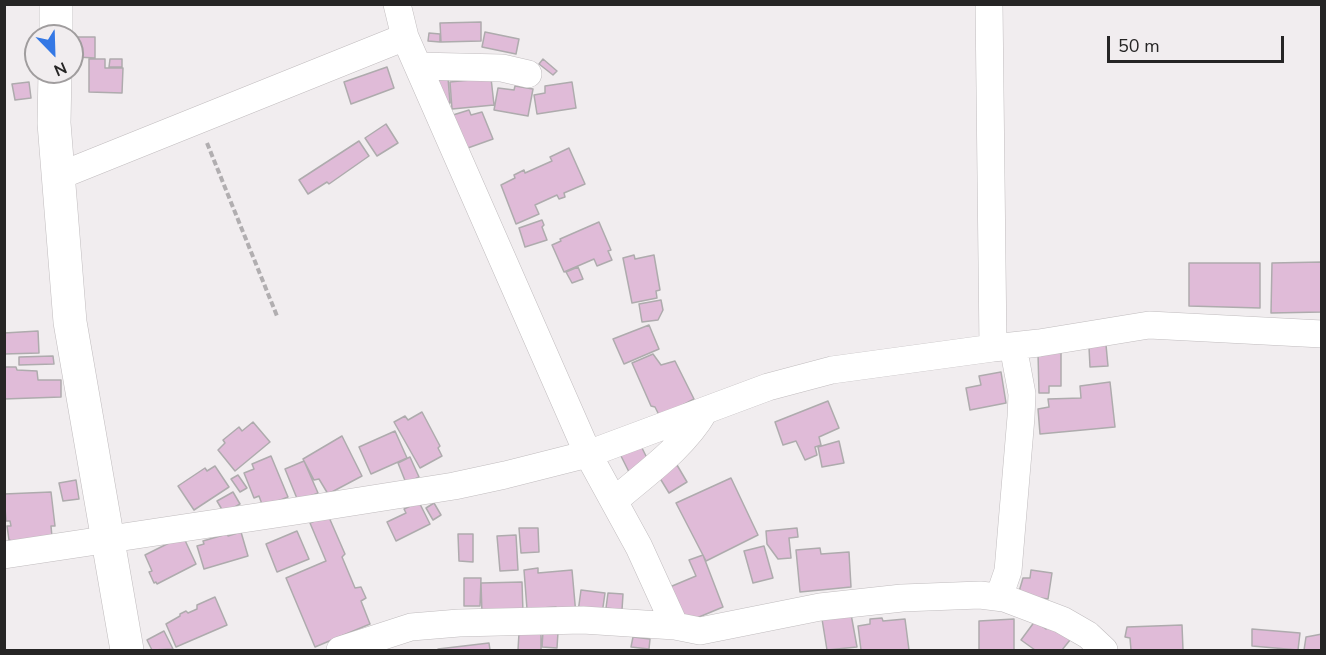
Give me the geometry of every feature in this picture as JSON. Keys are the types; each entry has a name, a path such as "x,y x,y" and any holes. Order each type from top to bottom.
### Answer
{"street":[{"path":"56,4 56,24"},
{"path":"397,4 405,37 588,454 653,576 675,626"},
{"path":"989,4 1003,347 1022,394 1008,571 999,597"},
{"path":"59,176 405,37"},
{"path":"418,66 502,68 528,74"},
{"path":"55,84 54,123 70,322 127,651"},
{"path":"4,555 454,486 588,454 768,387 831,370 1038,344 1149,325 1322,334"},
{"path":"614,501 696,427 704,412"},
{"path":"340,651 411,627 459,623 584,620 675,626 699,631 820,607 902,598 980,595 999,597 1062,620 1088,635 1104,651"}],"path":[{"path":"198,120 277,316"}],"building":[{"path":"481,22 481,41 441,42 440,23"},
{"path":"485,32 519,39 516,54 482,47"},
{"path":"429,33 440,34 440,42 428,41"},
{"path":"84,37 95,37 95,58 84,57"},
{"path":"89,59 105,59 105,68 123,68 122,93 89,92"},
{"path":"110,59 122,59 122,67 109,67"},
{"path":"543,59 557,71 553,75 539,64"},
{"path":"387,67 394,88 351,104 344,82"},
{"path":"437,78 448,78 450,103 446,103"},
{"path":"491,78 494,105 452,109 450,82"},
{"path":"572,82 576,108 537,114 534,95 545,93 545,86"},
{"path":"12,84 29,84 31,98 15,100"},
{"path":"515,86 533,89 528,116 494,110 498,88 514,90"},
{"path":"469,110 471,115 482,112 493,139 465,149 453,115"},
{"path":"386,124 398,143 377,156 365,138"},
{"path":"359,141 369,156 329,184 327,182 308,194 299,180"},
{"path":"569,148 585,184 564,193 565,197 559,199 557,195 535,205 539,214 516,224 501,185 524,170 525,173 552,161 550,157"},
{"path":"542,220 547,240 525,247 519,228"},
{"path":"599,222 611,250 608,251 612,260 597,266 594,259 564,272 552,245 561,241 560,239"},
{"path":"634,255 635,259 654,255 660,290 656,291 657,298 632,303 623,258"},
{"path":"1322,262 1322,312 1271,313 1272,263"},
{"path":"1189,263 1260,263 1260,308 1189,306"},
{"path":"578,267 583,279 572,283 566,272"},
{"path":"661,300 663,310 658,320 642,322 639,304"},
{"path":"649,325 659,349 624,364 613,339"},
{"path":"38,331 39,353 4,354 4,333"},
{"path":"1106,345 1108,366 1090,367 1089,347"},
{"path":"1038,353 1061,353 1061,386 1049,386 1049,393 1039,393"},
{"path":"653,354 661,365 675,361 694,399 668,413 659,415 655,407 651,406 632,363"},
{"path":"53,356 54,364 19,365 19,357"},
{"path":"4,367 37,371 38,380 61,380 61,397 4,399"},
{"path":"1001,372 1006,403 970,410 966,388 981,385 979,376"},
{"path":"1110,382 1115,427 1040,434 1038,409 1049,407 1048,399 1081,398 1080,386"},
{"path":"828,401 839,428 819,437 821,445 815,447 817,455 805,460 796,441 783,445 775,422"},
{"path":"422,412 440,446 438,448 442,456 420,468 394,422 405,416 408,420"},
{"path":"253,422 270,442 235,471 218,450 225,443 223,440 239,427 242,431"},
{"path":"395,431 407,458 371,474 359,447"},
{"path":"342,436 362,476 328,494 319,479 314,480 303,459"},
{"path":"839,441 844,463 822,467 818,447"},
{"path":"640,444 649,462 629,472 620,454"},
{"path":"271,456 288,497 263,507 259,496 254,498 244,473 254,469 252,464"},
{"path":"410,457 419,477 406,483 398,463"},
{"path":"304,461 318,493 298,501 285,469"},
{"path":"677,465 687,482 669,493 658,475"},
{"path":"215,466 229,487 194,510 178,486 205,468 207,471"},
{"path":"238,475 247,488 240,492 231,479"},
{"path":"731,478 758,535 706,561 676,503"},
{"path":"76,480 79,499 63,501 59,483"},
{"path":"51,492 55,526 51,526 52,537 16,542 9,540 7,526 11,526 10,521 6,521 4,494"},
{"path":"233,492 240,504 224,513 217,501"},
{"path":"419,502 430,524 396,541 387,522 406,513 404,509"},
{"path":"434,503 441,515 433,520 426,508"},
{"path":"328,515 345,554 342,557 355,588 361,587 366,598 361,601 370,624 315,647 286,578 326,561 310,523"},
{"path":"519,528 538,528 539,552 521,553"},
{"path":"797,528 798,537 789,538 791,558 778,559 767,544 766,531"},
{"path":"297,531 309,559 277,572 266,544"},
{"path":"241,532 248,556 204,569 197,546 204,544 203,541"},
{"path":"458,534 473,534 473,562 459,561"},
{"path":"516,535 518,570 500,571 497,536"},
{"path":"183,536 196,564 157,584 154,583 145,555"},
{"path":"764,546 773,578 753,583 744,551"},
{"path":"820,548 821,554 849,552 851,587 800,592 796,550"},
{"path":"703,555 723,607 680,625 665,589 696,576 689,560"},
{"path":"538,568 538,573 572,570 576,615 558,615 556,607 527,609 524,570"},
{"path":"1031,570 1052,573 1048,599 1018,595 1023,578 1030,578"},
{"path":"464,578 481,578 480,606 464,606"},
{"path":"522,582 523,613 482,614 481,583"},
{"path":"581,590 605,593 602,614 578,612"},
{"path":"608,593 623,594 622,610 606,608"},
{"path":"215,597 227,625 176,647 166,624 180,614 197,609 197,605"},
{"path":"851,614 857,647 827,650 822,619"},
{"path":"882,618 883,621 905,619 909,650 861,650 858,626 870,624 870,619"},
{"path":"1014,619 1014,650 979,650 979,621"},
{"path":"1035,621 1046,629 1049,625 1070,640 1062,650 1035,650 1021,640"},
{"path":"1182,625 1183,650 1131,650 1130,638 1125,637 1127,627"},
{"path":"1252,629 1300,633 1298,650 1252,646"},
{"path":"164,631 173,649 152,650 147,640"},
{"path":"543,631 558,632 557,648 542,647"},
{"path":"519,633 541,634 541,650 518,650"},
{"path":"1322,634 1322,650 1304,650 1306,637"},
{"path":"633,637 650,639 649,649 631,647"},
{"path":"489,643 490,650 438,650 438,649"}]}
